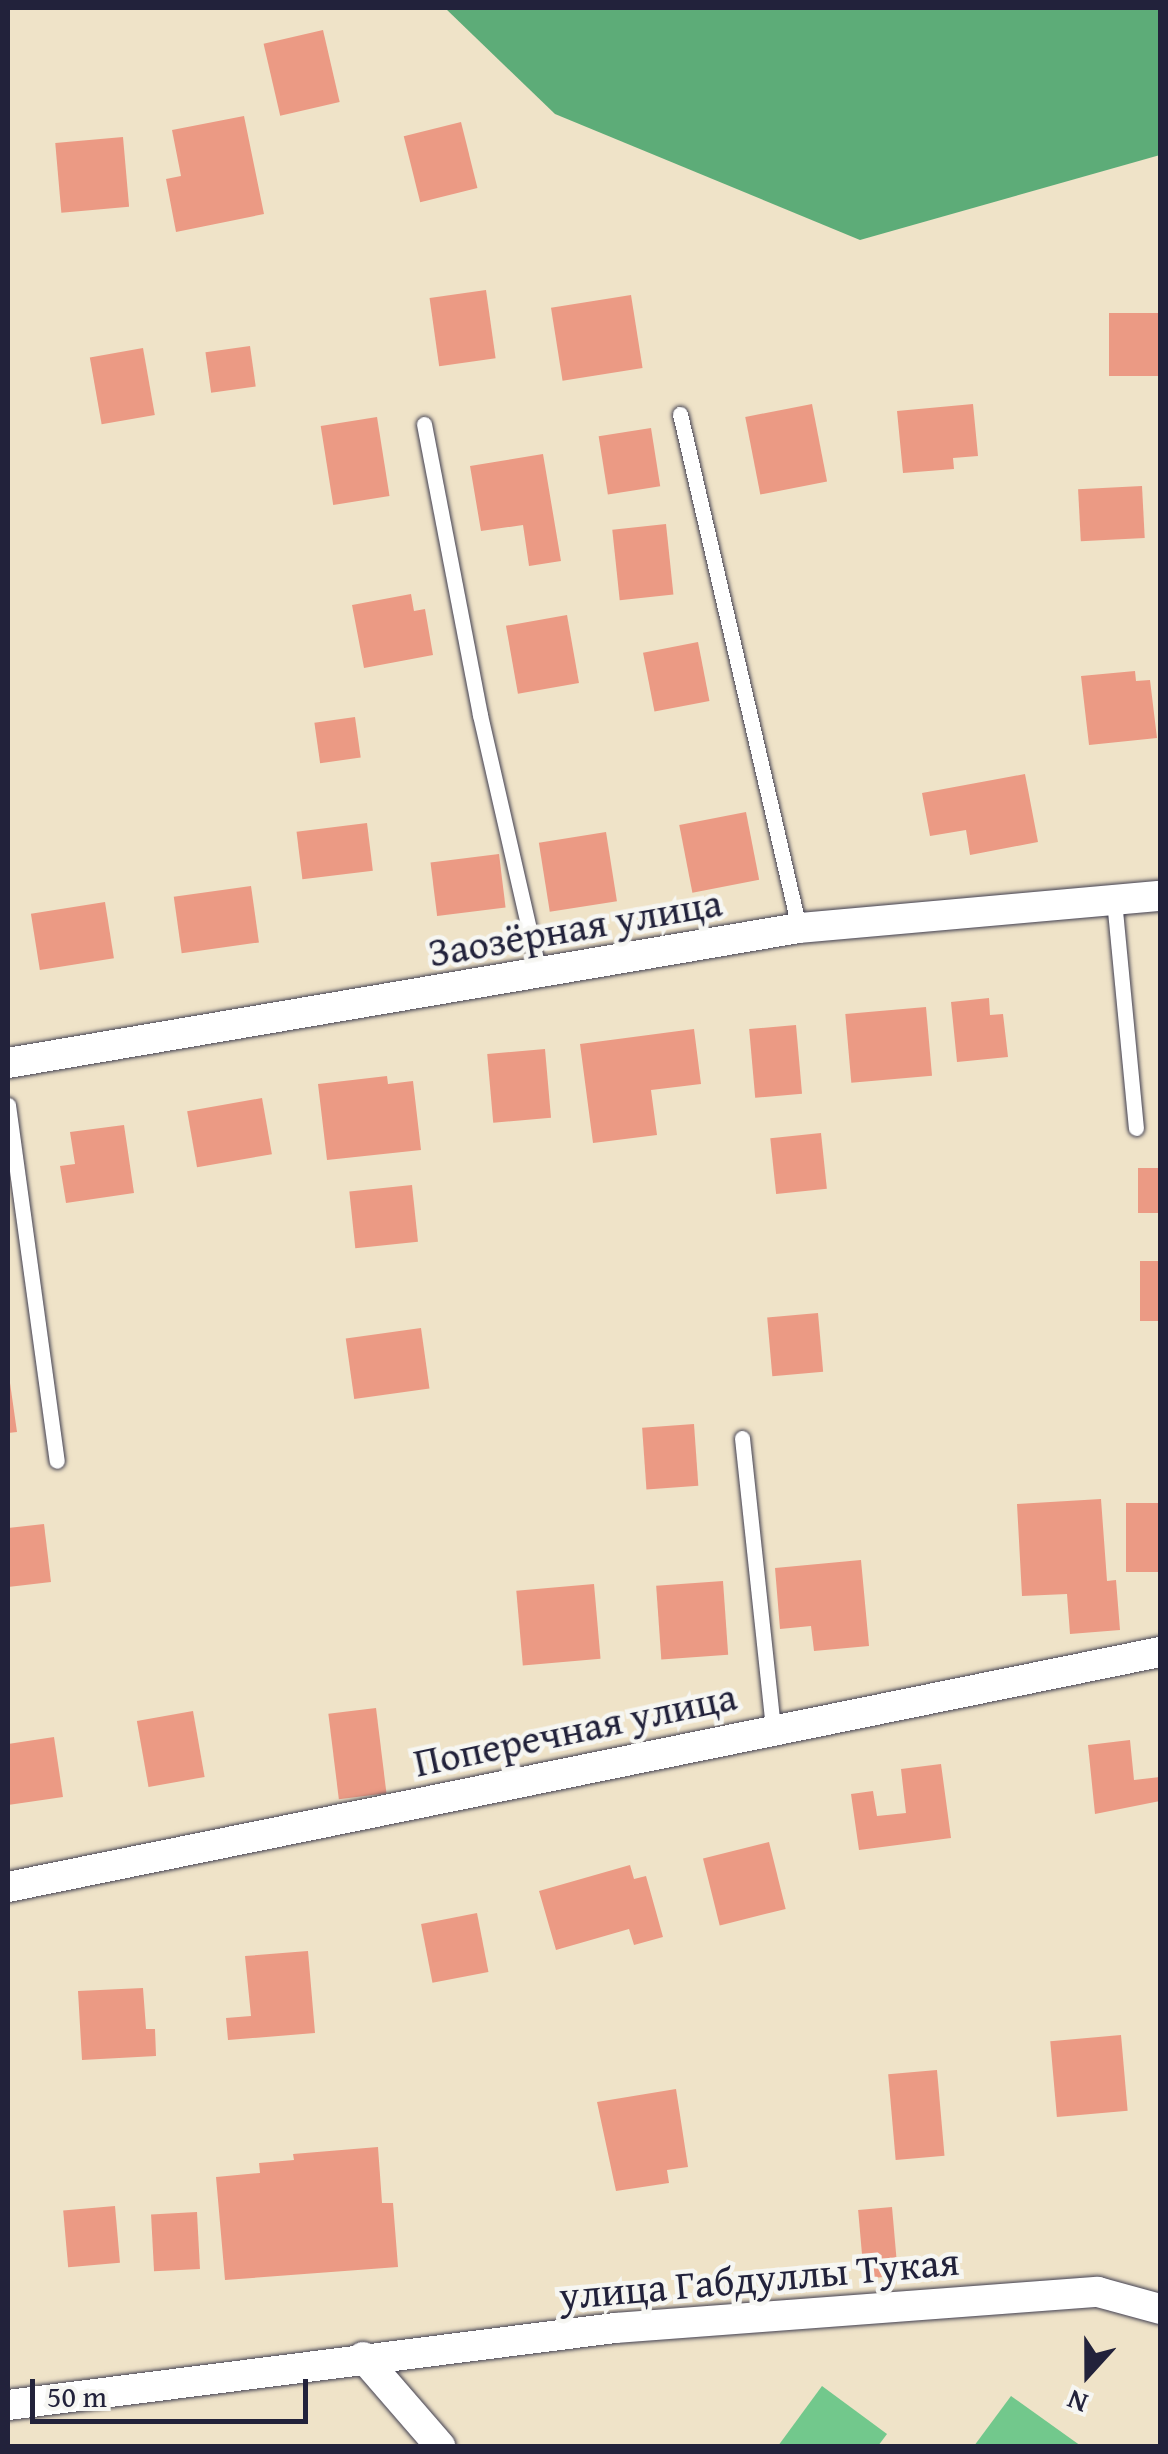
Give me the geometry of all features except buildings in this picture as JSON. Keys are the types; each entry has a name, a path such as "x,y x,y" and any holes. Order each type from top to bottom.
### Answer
{"street":[{"name":"Заозёрная улица","path":"8,1063 236,1020 540,977 800,928 1160,896"},
{"name":"Поперечная улица","path":"8,1886 773,1727 1160,1652"},
{"name":"улица Габдуллы Тукая","path":"8,2405 363,2356 614,2328 1098,2292 1160,2309"},
{"path":"363,2356 440,2446"}],"lane":[{"path":"680,414 800,928"},
{"path":"424,424 480,715 540,977"},
{"path":"1114,900 1136,1128"},
{"path":"8,1105 57,1462"},
{"path":"742,1438 773,1727"}],"green space":[{"path":"445,8 1160,8 1160,155 860,240 555,114"},
{"path":"822,2386 887,2434 878,2446 778,2446"},
{"path":"1011,2396 1081,2446 974,2446"}]}
